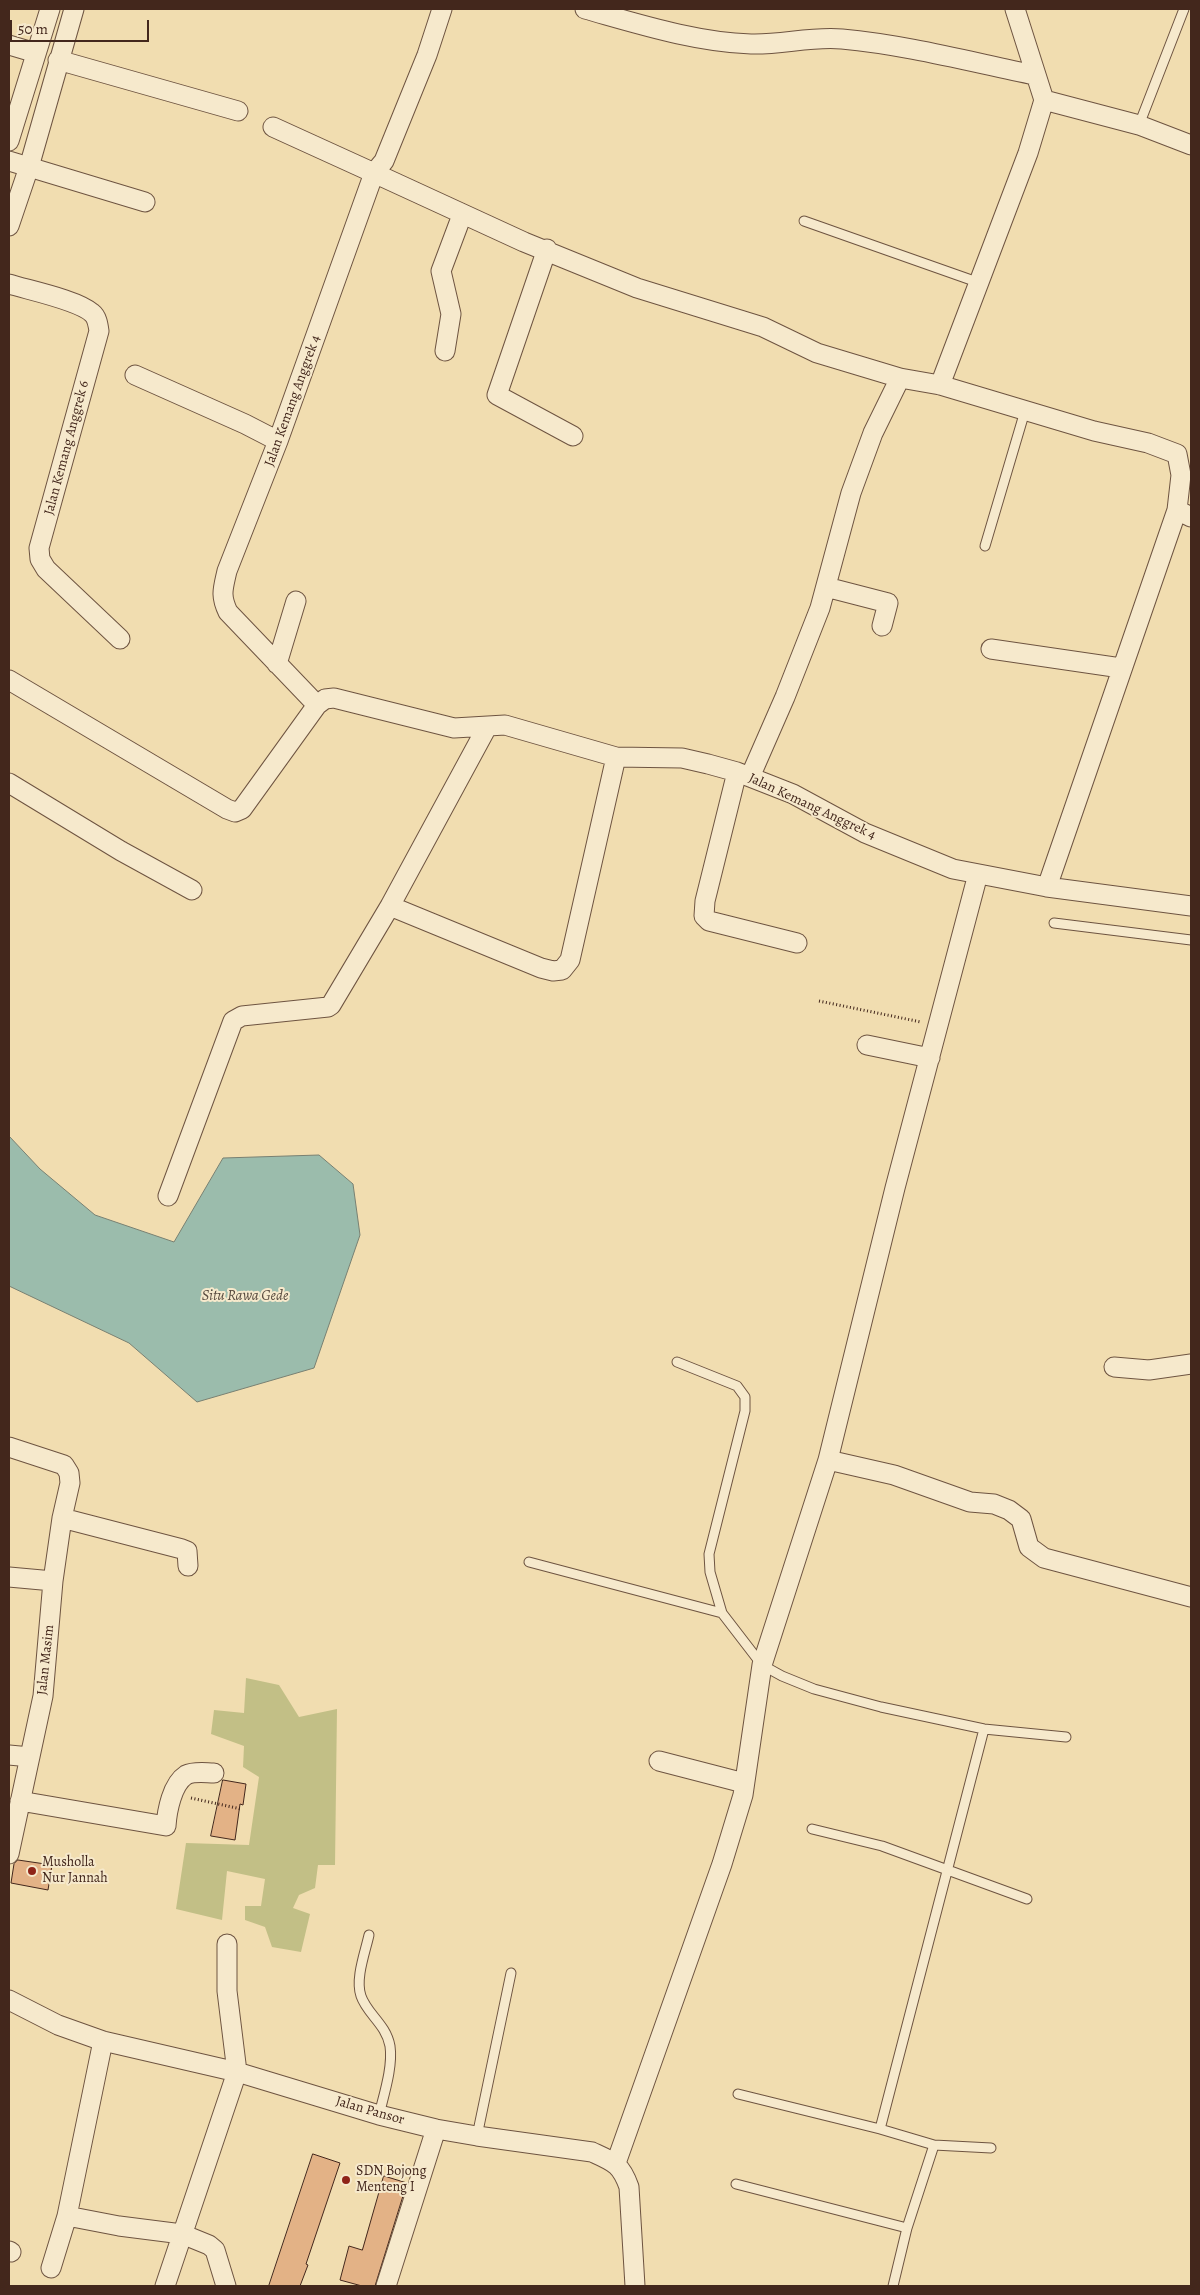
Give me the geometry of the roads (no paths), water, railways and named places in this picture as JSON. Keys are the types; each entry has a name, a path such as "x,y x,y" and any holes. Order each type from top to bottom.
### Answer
{"street":[{"path":"9,141 50,9"},
{"path":"9,226 29,167 74,9"},
{"name":"Jalan Kemang Anggrek 4","path":"442,9 427,55 384,161 374,173 278,442 227,571 222,591 222,600 228,612 317,705 325,699 334,698 454,728 505,725 616,757 682,758 744,774 792,794 864,833 952,869 1047,887 1191,906"},
{"path":"585,9 645,26 724,43 754,44 811,38 839,38 889,44 1035,74"},
{"path":"940,385 977,282 1028,153 1044,100 1015,9"},
{"path":"9,45 36,53"},
{"path":"58,60 238,111"},
{"path":"1044,100 1139,125 1191,146"},
{"path":"273,127 462,215 637,288 763,327 817,353 900,378 940,385 1094,431 1148,443 1176,454 1184,513 1121,668 1047,887"},
{"path":"9,161 145,202"},
{"path":"445,351 451,314 441,270 462,215"},
{"path":"547,249 497,395 573,436"},
{"name":"Jalan Kemang Anggrek 6","path":"9,284 79,305 92,313 97,320 99,331 39,548 40,559 46,569 120,639"},
{"path":"135,375 245,424 278,442"},
{"path":"797,943 709,920 704,916 704,901 744,774 786,697 820,608 851,493 873,434 900,378"},
{"path":"826,587 888,604 882,626"},
{"path":"277,664 296,601"},
{"path":"991,649 1121,668"},
{"path":"9,680 235,812 242,809 317,705"},
{"path":"168,1196 233,1021 242,1016 328,1008 390,906 487,727"},
{"path":"390,906 541,968 553,971 562,970 570,960 616,757"},
{"path":"9,783 121,851 192,890"},
{"path":"635,2286 629,2187 625,2175 616,2163 722,1864 744,1783 762,1665 828,1460 895,1188 978,874"},
{"path":"867,1045 930,1058"},
{"path":"1114,1367 1149,1370 1191,1364"},
{"name":"Jalan Masim","path":"9,1447 64,1465 69,1473 70,1483 62,1518 53,1581 42,1696 9,1854"},
{"path":"828,1460 894,1475 970,1502 994,1504 1020,1519 1028,1547 1044,1558 1191,1597"},
{"path":"62,1518 182,1549 187,1551 189,1556 188,1566"},
{"path":"9,1577 53,1581"},
{"path":"9,1756 30,1757"},
{"path":"659,1761 744,1783"},
{"path":"20,1801 166,1826 168,1804 180,1781 187,1775 214,1773"},
{"path":"165,2286 238,2072 227,1991 227,1944"},
{"name":"Jalan Pansor","path":"9,2000 58,2025 103,2041 238,2072 379,2117 477,2136 592,2152 616,2163"},
{"path":"52,2268 67,2216 103,2041"},
{"path":"386,2286 436,2129"},
{"path":"67,2216 120,2226 182,2234 209,2245 215,2250 226,2286"}],"lane":[{"path":"1139,125 1184,9"},
{"path":"804,221 977,282"},
{"path":"985,546 1024,410"},
{"path":"1054,923 1191,940"},
{"path":"677,1362 737,1386 745,1396 745,1411 710,1554 710,1572 722,1613 762,1665 782,1676 814,1689 881,1707 984,1730 1066,1737"},
{"path":"529,1562 722,1613"},
{"path":"880,2129 984,1730"},
{"path":"812,1829 882,1846 1027,1899"},
{"path":"369,1935 360,1983 361,1997 386,2032 390,2047 390,2064 379,2117"},
{"path":"477,2136 511,1973"},
{"path":"738,2094 880,2129 934,2145 991,2148"},
{"path":"893,2286 908,2228 934,2145"},
{"path":"736,2184 908,2228"}],"water":[{"name":"Situ Rawa Gede","path":"9,1136 40,1169 95,1215 174,1242 223,1158 319,1155 353,1184 360,1235 314,1368 197,1402 129,1343 9,1286"}],"place":[{"name":"Musholla Nur Jannah","path":"32,1871"},
{"name":"SDN Bojong Menteng I","path":"346,2180"}]}
